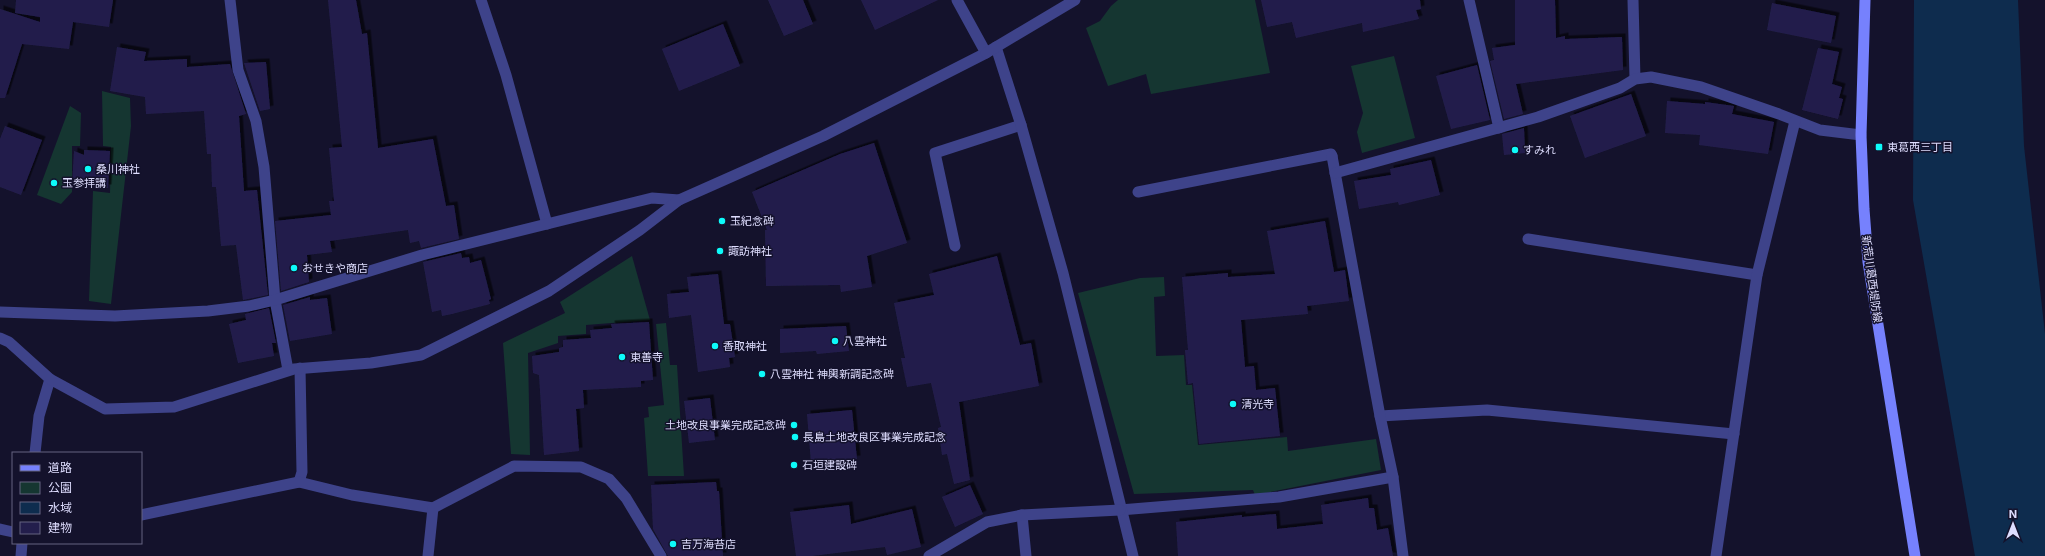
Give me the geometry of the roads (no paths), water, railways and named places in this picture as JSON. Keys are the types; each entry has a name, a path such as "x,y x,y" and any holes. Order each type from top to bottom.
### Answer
{"main road":[{"name":"新荒川葛西堤防線","path":"1865,0 1861,135 1868,262 1914,556"}],"street":[{"path":"230,0 238,70 256,121 264,168 275,300 288,370"},
{"path":"481,0 506,75 547,224"},
{"path":"957,0 986,53"},
{"path":"0,338 9,342 50,379 105,409 174,407 288,370 371,363 421,355 549,291 640,230 679,200 823,136 986,53 1075,0"},
{"path":"1469,0 1499,128"},
{"path":"1633,0 1635,79"},
{"path":"996,47 1021,125 1063,273 1132,556"},
{"path":"1336,173 1538,117 1620,88 1635,79 1652,77 1695,86 1820,130 1861,135"},
{"path":"1716,556 1757,275 1795,121"},
{"path":"955,246 935,153 1021,125"},
{"path":"1138,192 1331,154 1336,173 1380,416 1393,477 1404,556"},
{"path":"0,312 115,316 215,310 275,300 422,255 652,198 679,200"},
{"path":"1528,239 1757,275"},
{"path":"299,482 302,472 300,368"},
{"path":"35,452 39,416 50,379"},
{"path":"1380,416 1487,410 1734,434"},
{"path":"142,515 299,482 352,495 433,508 514,466 581,467 609,479 626,498 661,556"},
{"path":"929,556 986,522 1022,515 1120,510 1280,497 1393,477"},
{"path":"428,556 433,508"},
{"path":"1022,515 1026,556"},
{"path":"0,529 12,532"},
{"path":"21,556 22,544"}],"water":[{"path":"1914,0 2018,0 2024,146 2045,334 2045,556 1975,556 1913,200"}],"place":[{"name":"東葛西三丁目","path":"1879,147"},
{"name":"すみれ","path":"1515,150"},
{"name":"桑川神社","path":"88,169"},
{"name":"玉参拝講","path":"54,183"},
{"name":"玉紀念碑","path":"722,221"},
{"name":"諏訪神社","path":"720,251"},
{"name":"おせきや商店","path":"294,268"},
{"name":"八雲神社","path":"835,341"},
{"name":"香取神社","path":"715,346"},
{"name":"東善寺","path":"622,357"},
{"name":"八雲神社 神輿新調記念碑","path":"762,374"},
{"name":"清光寺","path":"1233,404"},
{"name":"土地改良事業完成記念碑","path":"794,425"},
{"name":"長島土地改良区事業完成記念","path":"795,437"},
{"name":"石垣建設碑","path":"794,465"},
{"name":"吉万海苔店","path":"673,544"}]}
